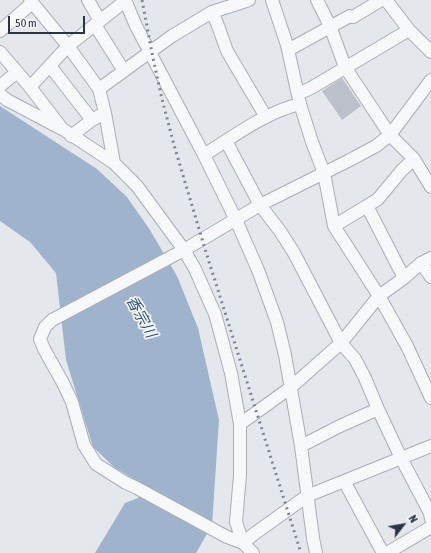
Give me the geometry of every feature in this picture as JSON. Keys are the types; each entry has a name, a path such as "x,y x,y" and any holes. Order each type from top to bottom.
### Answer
{"street":[{"path":"88,0 98,23 124,71"},
{"path":"98,89 172,36 212,12 249,0"},
{"path":"272,0 288,50 299,99 312,142 324,173 334,226 379,296 407,346 431,396"},
{"path":"317,0 330,26 345,68 390,135 414,159 430,184"},
{"path":"288,50 330,26 381,0"},
{"path":"386,0 408,30 431,52"},
{"path":"30,87 68,46 125,1 136,26 204,155 236,220 258,270 277,322 301,446 316,553"},
{"path":"0,31 31,2 68,46 98,89 105,113 114,163"},
{"path":"212,12 227,51 266,117"},
{"path":"204,155 266,117 299,99 345,68 408,30"},
{"path":"0,52 68,133"},
{"path":"50,66 92,120"},
{"path":"0,86 17,72"},
{"path":"253,553 243,543 126,483 96,464 84,445 72,402 40,339 45,327 52,320 180,252 260,205 376,146 390,135 431,80"},
{"path":"0,94 7,100 68,133 114,163 137,186 180,252 195,268 214,314 231,373 240,424 240,475 236,522 243,543"},
{"path":"68,133 105,113"},
{"path":"226,141 260,205 280,231 294,253 341,343 355,359 366,378 378,409 401,458 430,513 431,520"},
{"path":"334,226 378,199 402,170 414,159"},
{"path":"367,206 404,278"},
{"path":"240,424 290,388 341,343 379,296 426,260 431,277"},
{"path":"301,446 378,409"},
{"path":"243,543 307,496 431,446"},
{"path":"344,481 383,553"},
{"path":"387,553 431,527"}],"water":[{"name":"香宗川","path":"0,106 97,169 127,197 150,230 177,276 198,328 219,420 212,525 196,553 95,553 125,503 138,498 143,485 114,467 93,447 66,360 56,273 30,242 0,221"}],"building":[{"path":"342,78 361,106 342,120 322,91"}],"railway":[{"path":"142,0 162,99 174,145 205,249 301,553"}]}
